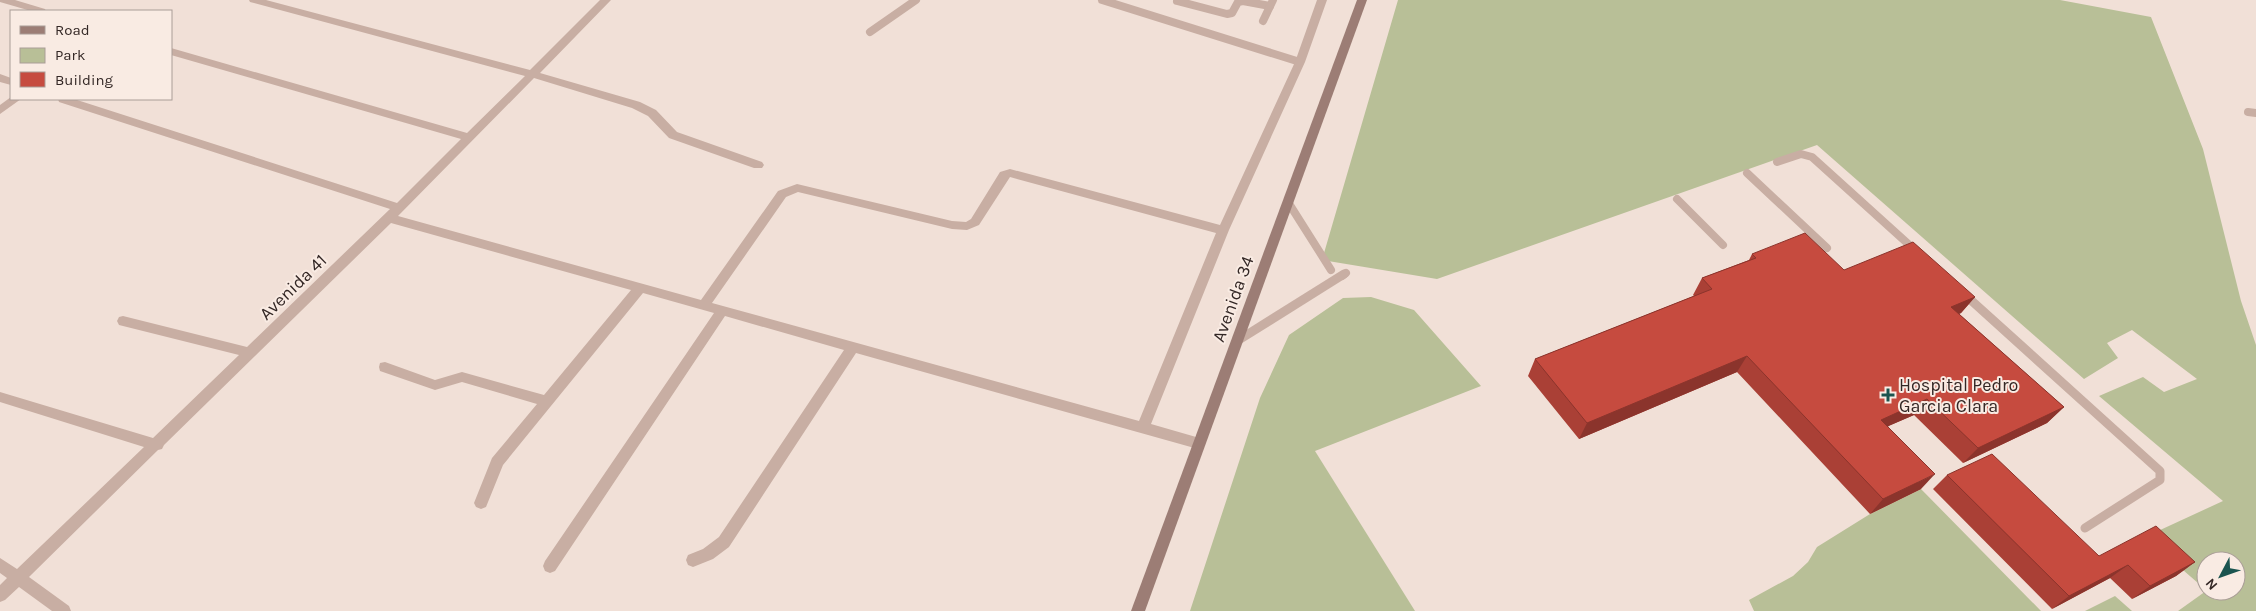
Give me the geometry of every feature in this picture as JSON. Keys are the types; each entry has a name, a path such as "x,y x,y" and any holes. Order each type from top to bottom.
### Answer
{"street":[{"path":"4,0 38,10"},
{"path":"254,0 280,3 636,105 652,113 673,135 758,165"},
{"name":"Avenida 41","path":"0,595 389,218 606,0"},
{"path":"1142,429 1223,230 1300,62 1322,0"},
{"name":"Avenida 34","path":"1138,611 1362,0"},
{"path":"172,51 469,137"},
{"path":"0,110 15,100"},
{"path":"66,100 399,208"},
{"path":"704,305 782,194 797,188 952,225 967,226 974,222 1004,175 1010,173 1223,230"},
{"path":"389,218 723,310 1142,429 1198,443"},
{"path":"481,503 496,462 640,287"},
{"path":"550,566 723,310"},
{"path":"123,320 251,353"},
{"path":"693,560 708,554 724,542 852,348"},
{"path":"385,368 435,385 462,377 547,401"},
{"path":"0,397 157,444"},
{"path":"0,564 64,611"}],"lane":[{"path":"870,32 916,0"},
{"path":"1102,0 1300,62"},
{"path":"1177,1 1226,14 1232,12 1238,2 1271,3 1263,21"},
{"path":"1777,162 1801,154 1812,158 1924,258"},
{"path":"1748,173 1827,248"},
{"path":"1677,199 1723,245"},
{"path":"1288,202 1332,270"},
{"path":"1236,341 1346,272"},
{"path":"1953,284 2160,471 2160,480 2085,528"}],"green space":[{"path":"1398,0 2060,0 2151,17 2203,149 2241,301 2256,345 2256,611 2178,611 2196,598 2196,601 2246,601 2246,551 2196,551 2196,581 2145,537 2223,501 2099,396 2143,377 2164,392 2197,379 2132,330 2107,343 2118,358 2084,379 1817,145 1437,279 1322,260"},
{"path":"1371,297 1414,310 1481,386 1315,451 1415,611 1190,611 1260,398 1289,335 1343,298"},
{"path":"1921,489 2041,611 1754,611 1749,600 1793,576 1808,562 1817,547 1870,514"},
{"path":"2115,596 2132,611 2085,611"}],"building":[{"name":"Hospital Pedro Garcia Clara","path":"1805,233 1844,270 1913,242 1975,297 1951,307 2064,407 1978,448 1927,399 1881,420 1935,474 1883,499 1747,356 1587,423 1535,359 1712,289 1702,278 1756,258 1752,254"},
{"path":"1992,454 2099,556 2156,526 2195,562 2150,586 2128,565 2069,596 1947,475"}],"place":[{"name":"Hospital Pedro Garcia Clara","path":"1888,395"}]}
